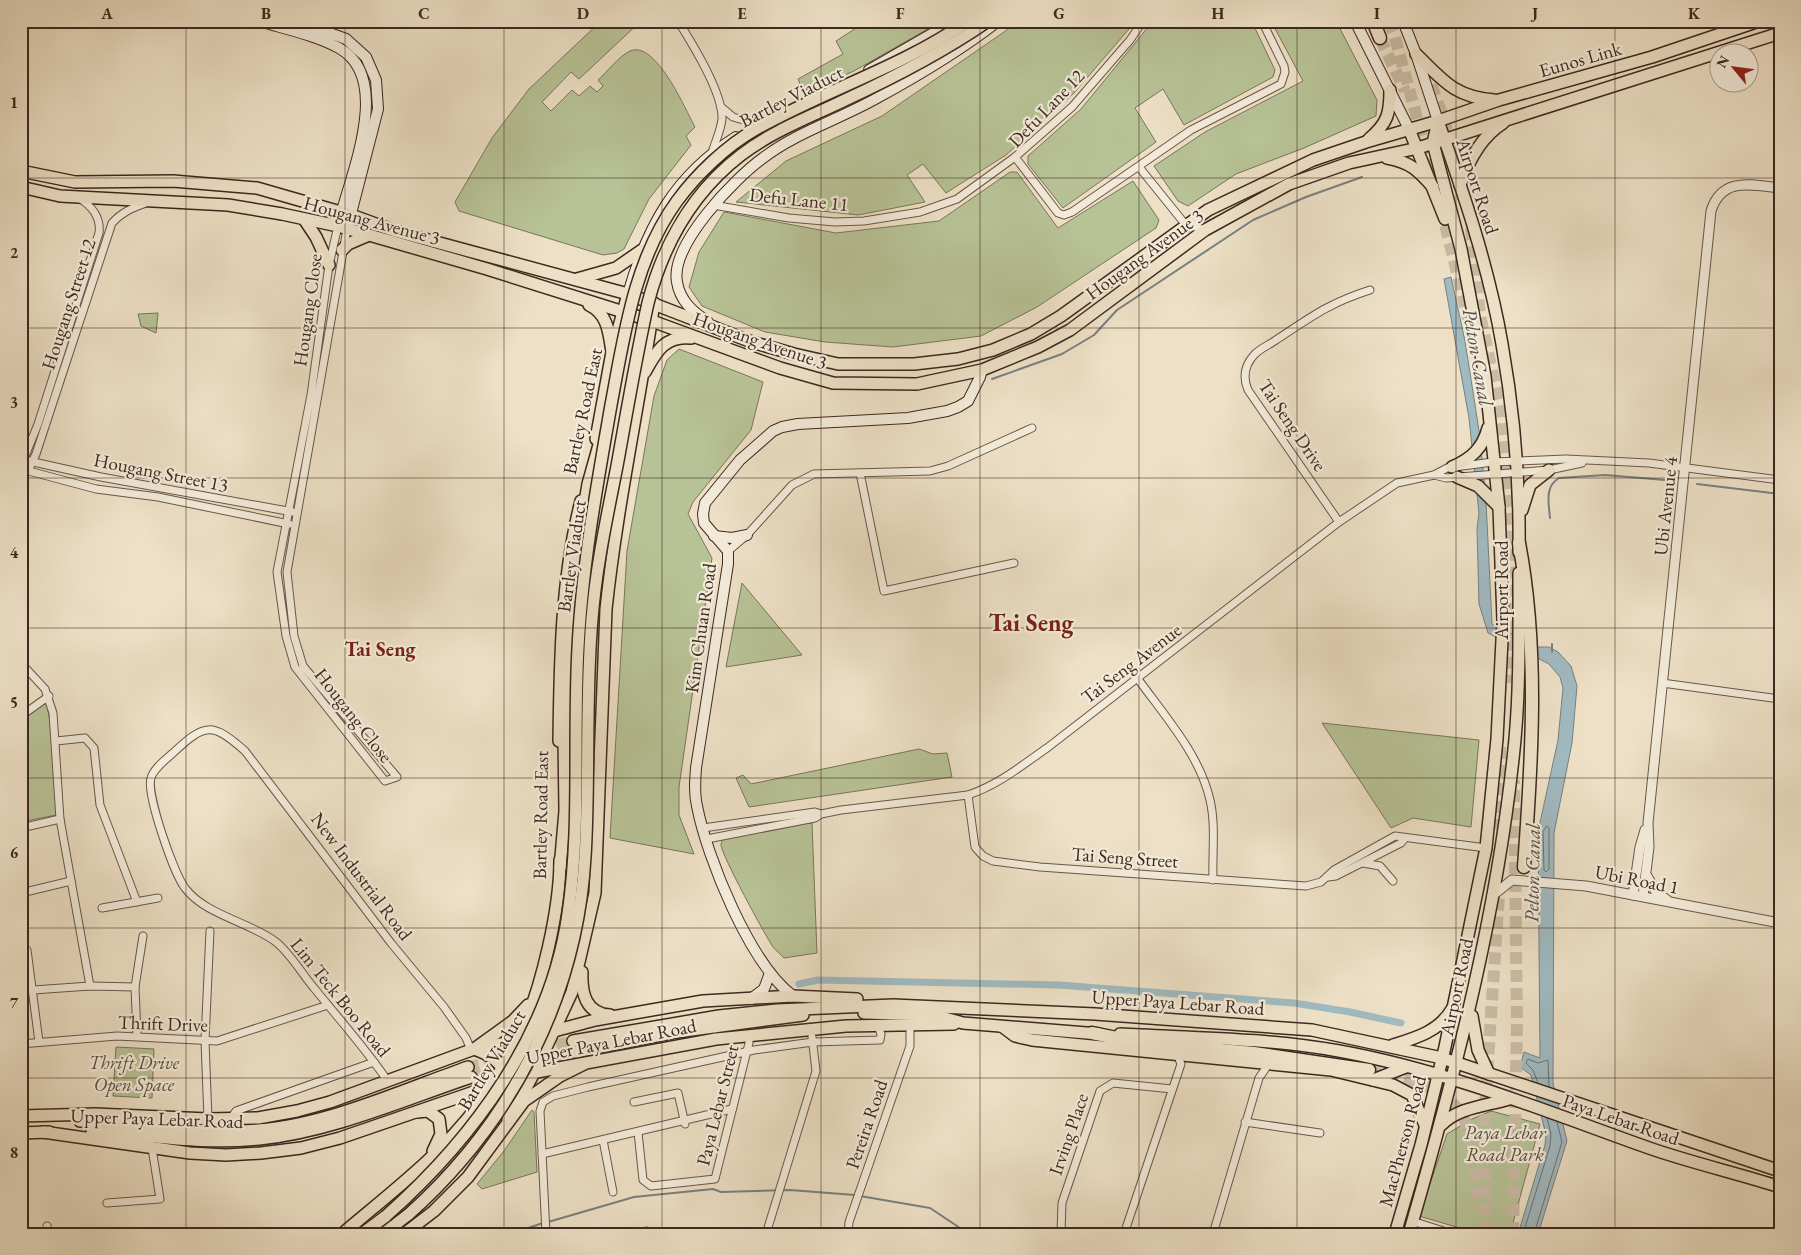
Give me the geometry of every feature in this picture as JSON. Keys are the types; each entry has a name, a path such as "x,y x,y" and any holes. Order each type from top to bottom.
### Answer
{"highway":[{"path":"1374,21 1380,38"},
{"path":"1520,543 1526,576 1532,704 1530,788 1524,867"},
{"path":"1092,1033 1141,1043 1254,1053 1371,1075"}],"main road":[{"path":"259,21 278,24 340,49 357,64 366,83 367,96 364,124 346,214"},
{"path":"296,21 346,39 366,57 376,80 378,109 342,228"},
{"name":"Bartley Road East","path":"425,1163 469,1118 492,1086 517,1041 535,994 546,952 560,868 559,718 564,605 576,522 595,442 612,352 628,294 652,225 667,200 702,161 712,153 757,124 858,76 954,21"},
{"name":"Bartley Viaduct","path":"362,1234 386,1216 445,1159 490,1101 534,1024 555,971 568,916 574,855 579,617 610,414 626,326 644,262 676,202 708,166 754,130 920,51 968,21"},
{"name":"Bartley Viaduct","path":"383,1234 409,1214 464,1158 514,1088 550,1018 569,960 579,913 585,859 590,642 597,571 648,303 658,267 669,242 701,194 742,154 785,128 934,56 988,21"},
{"path":"711,324 692,311 683,298 676,281 684,251 699,222 713,205 758,162 814,129 875,100 967,46 998,21"},
{"name":"Airport Road","path":"1355,21 1418,148 1442,206 1456,259 1473,303"},
{"name":"Airport Road","path":"1403,21 1460,185 1480,252 1502,344 1515,467 1520,543 1519,645 1515,739 1492,896 1472,1000 1457,1063"},
{"name":"Eunos Link","path":"1409,129 1438,122 1499,100 1652,57 1760,21"},
{"name":"Eunos Link","path":"1444,139 1780,32"},
{"path":"898,54 907,54 914,60 915,68 909,79"},
{"path":"1416,54 1454,88 1472,98 1499,100"},
{"path":"1366,142 1387,120 1390,110 1390,90"},
{"path":"1460,185 1473,157 1489,134 1516,116"},
{"name":"Airport Road","path":"1438,122 1433,143 1461,249 1473,303 1485,376 1499,507 1503,620 1497,739 1486,848 1442,1058"},
{"name":"Hougang Avenue 3","path":"21,171 75,182 173,181 257,188 346,214 394,231 628,294 711,324 752,342 838,364 914,364 958,359 993,350 1031,334 1075,306 1185,224 1208,210 1273,177 1313,160 1409,129"},
{"path":"741,134 755,152 758,162"},
{"name":"Hougang Avenue 3","path":"21,187 60,196 228,205 304,219 368,235 568,294 652,321 780,368 832,383 888,385 917,384 962,375 1004,363 1038,348 1070,330 1205,230 1289,184 1350,163 1384,157 1444,139"},
{"path":"1384,157 1404,161 1418,171 1433,187"},
{"path":"304,219 316,237 329,265"},
{"path":"342,250 348,244 368,235"},
{"path":"1167,238 1176,240 1183,246"},
{"path":"576,279 616,268 642,250"},
{"path":"568,294 598,309 607,323 612,352"},
{"path":"404,1234 434,1211 461,1184 508,1122 556,1030 572,992 584,948 594,893 597,863 606,609 611,565 645,372 654,303"},
{"path":"645,372 656,352 669,341 684,337 705,340"},
{"name":"Kim Chuan Road","path":"792,996 770,973 724,889 706,839 697,806 695,776 728,564 728,551 704,523 705,503 740,460 773,431 798,424 908,418 958,408 968,401 982,370"},
{"path":"962,375 974,388"},
{"path":"560,868 565,811 564,738 574,570 588,484 600,438 610,414"},
{"path":"1490,422 1479,449 1455,472 1478,486 1499,507"},
{"path":"1518,523 1530,485 1549,470"},
{"path":"714,536 732,538 747,535"},
{"path":"584,948 581,981 586,1001 598,1013 627,1015"},
{"path":"751,998 764,989 770,973"},
{"path":"472,1050 524,1011 535,994"},
{"name":"Upper Paya Lebar Road","path":"21,1117 95,1114 208,1119 258,1118 297,1111 330,1102 472,1050 517,1041 556,1030 703,1001 792,996 871,1000 893,1005"},
{"path":"1472,1000 1472,1025 1478,1050 1489,1074"},
{"path":"1391,1046 1433,1029 1442,1022 1455,1003"},
{"name":"Upper Paya Lebar Road","path":"963,1023 934,1015 818,1014 574,1046 719,1016 777,1010 893,1005 1096,1014 1290,1028 1335,1034 1457,1063"},
{"name":"Upper Paya Lebar Road","path":"43,1132 152,1148 226,1155 301,1148 417,1112 535,1071 749,1035 878,1026 963,1023 1092,1033 1284,1043 1339,1050 1452,1079"},
{"path":"1001,1026 1015,1036 1032,1040 1371,1075 1412,1095 1425,1127"},
{"path":"472,1050 487,1054 502,1067 509,1080 511,1099 508,1122"},
{"path":"459,1054 480,1056 493,1063 490,1077 479,1090"},
{"name":"MacPherson Road","path":"1395,1234 1442,1058"},
{"name":"Paya Lebar Road","path":"1457,1063 1778,1169"},
{"name":"MacPherson Road","path":"1409,1234 1457,1063"},
{"path":"508,1122 531,1096 560,1076 584,1064"},
{"path":"1371,1075 1406,1067"},
{"name":"Upper Paya Lebar Road","path":"21,1117 222,1132 260,1130 334,1114 469,1072 336,1123 298,1133 260,1139 221,1142 103,1133 21,1133"},
{"name":"Paya Lebar Road","path":"1452,1079 1652,1149 1780,1187"},
{"path":"1440,1127 1460,1111 1509,1099"},
{"path":"342,1234 425,1163 438,1143 441,1127 434,1114 428,1111 417,1112"},
{"path":"469,1118 486,1112 499,1120 495,1141"}],"street":[{"path":"678,21 703,67 721,107 722,121 712,153"},
{"name":"Defu Lane 12","path":"1143,21 1130,40 1072,107 1015,157 1055,210 1064,215 1086,204 1191,130 1281,84 1285,72 1284,66 1262,21"},
{"path":"721,107 733,117 757,124"},
{"name":"Defu Lane 11","path":"713,205 789,218 835,222 864,221 920,212 957,199 1015,157"},
{"path":"1139,167 1185,224 1205,230"},
{"name":"Ubi Avenue 4","path":"1643,896 1649,846 1648,822 1710,221 1714,203 1726,190 1741,184 1780,188"},
{"name":"Hougang Street 12","path":"23,465 99,234 100,226 96,214 85,202 74,196"},
{"name":"Hougang Street 12","path":"32,462 112,223 119,215 131,208 156,200"},
{"name":"Hougang Close","path":"342,228 329,265 292,512 294,525 286,572 294,636 303,666 397,777 385,781 295,667 286,636 277,572 286,524 292,512 342,250 342,228"},
{"name":"Tai Seng Drive","path":"1339,522 1248,390 1244,381 1244,372 1254,354 1314,313 1339,300 1370,290"},
{"path":"728,551 747,535 792,485 800,479 814,474 930,471 948,466 1032,428"},
{"path":"1515,467 1566,459 1586,462"},
{"path":"1515,467 1549,470 1586,462 1616,460 1780,480"},
{"name":"Hougang Street 13","path":"23,465 32,462 102,477 292,512"},
{"name":"Tai Seng Avenue","path":"1434,475 1446,478 1455,472 1493,462 1515,467"},
{"name":"Hougang Street 13","path":"23,465 96,489 158,497 294,525"},
{"name":"Tai Seng Avenue","path":"703,828 815,812 821,814 968,795 1004,778 1138,679 1339,522 1397,483 1434,475 1445,468 1455,472 1495,474 1515,467"},
{"path":"860,473 884,591 1014,563"},
{"path":"21,663 37,679 49,696 56,741 60,818 90,986"},
{"path":"1138,679 1188,750 1205,786 1211,813 1213,880"},
{"path":"1662,684 1780,699"},
{"path":"21,716 49,696"},
{"name":"Lim Teck Boo Road","path":"217,730 208,729 191,736 155,770 150,778 151,799 176,873 185,889 204,904 279,945 387,1080"},
{"name":"New Industrial Road","path":"217,730 224,732 245,751 391,943 444,1007 466,1038 472,1050"},
{"path":"56,741 85,738 94,748 100,805 137,902"},
{"name":"Tai Seng Street","path":"968,795 975,847 983,856 993,861 1040,867 1306,886 1316,884 1328,877 1334,870 1390,838 1400,835 1405,838 1486,848"},
{"name":"Tai Seng Avenue","path":"706,839 815,818 821,814"},
{"path":"21,828 60,818"},
{"name":"Ubi Avenue 4","path":"1633,894 1640,846 1648,822"},
{"name":"Tai Seng Street","path":"1328,877 1336,876 1405,838"},
{"path":"1360,863 1380,866 1394,882"},
{"path":"1646,876 1656,892 1671,903"},
{"name":"Ubi Road 1","path":"1492,896 1512,880 1586,886 1780,924"},
{"path":"21,893 71,881"},
{"path":"102,908 158,898"},
{"path":"208,1119 205,1041 210,931"},
{"path":"137,1036 136,987 143,936"},
{"path":"27,950 39,1042"},
{"path":"33,990 90,986 136,987"},
{"name":"Thrift Drive","path":"21,1044 137,1036 205,1041 221,1040 328,1005"},
{"name":"Pereira Road","path":"848,1234 849,1222 910,1046 910,1025"},
{"name":"Upper Paya Lebar Road","path":"542,1154 540,1111 543,1102 553,1096 746,1052 813,1042 880,1040 882,1034 878,1026"},
{"path":"766,1234 816,1071 811,1030"},
{"name":"Paya Lebar Street","path":"638,1132 643,1180 651,1186 711,1181 717,1176 749,1035"},
{"path":"1124,1233 1181,1064 1177,1054"},
{"name":"Upper Paya Lebar Road","path":"230,1118 236,1111 374,1062"},
{"path":"1213,1234 1258,1078 1268,1065"},
{"name":"Irving Place","path":"1060,1232 1064,1196 1100,1091 1113,1083 1172,1089"},
{"path":"634,1102 678,1093 685,1122"},
{"path":"546,1231 542,1154 685,1122 732,1109"},
{"path":"1245,1122 1320,1133"},
{"path":"603,1140 614,1192"},
{"name":"Upper Paya Lebar Road","path":"107,1203 160,1199 152,1148"},
{"path":"1412,1222 1453,1234"},
{"path":"633,1234 647,1231"},
{"path":"856,1234 864,1234"}],"green space":[{"path":"601,21 641,21 579,79 571,72 542,102 551,111 572,90 579,96 590,86 597,92 603,86 598,80 617,60 630,51 640,50 659,65 677,92 695,127 686,136 691,145 649,199 624,249 617,253 603,255 459,211 455,202 492,138 529,89"},
{"path":"867,21 942,21 854,71 804,93 798,79 843,54 836,41"},
{"path":"1020,21 1119,21 1129,29 1074,93 1006,155 946,193 923,164 907,175 925,202 858,215 736,202 786,161 882,116"},
{"path":"1153,21 1246,21 1253,24 1275,70 1273,77 1184,125 1163,89 1135,108 1156,142 1063,208 1028,164 1028,156 1081,109"},
{"path":"1271,21 1336,21 1377,100 1376,116 1304,148 1236,174 1188,206 1178,201 1154,166 1205,132 1303,81"},
{"path":"1010,172 1017,172 1058,228 1133,181 1159,220 1156,228 1037,307 981,336 893,347 825,342 765,332 702,306 689,287 699,252 724,212 836,233 939,221"},
{"path":"158,313 156,333 141,326 138,314"},
{"path":"679,349 763,382 751,430 693,502 688,514 712,558 679,787 679,815 694,854 610,838 627,551 654,396 667,360"},
{"path":"742,583 802,655 726,667"},
{"path":"46,701 53,736 56,815 21,822 21,719"},
{"path":"1322,723 1479,740 1471,827 1413,818 1391,828"},
{"path":"919,749 933,754 947,753 952,777 749,807 736,778 743,775 751,784"},
{"path":"812,823 817,953 784,958 773,947 753,912 728,864 721,843 729,833 745,829"},
{"name":"Thrift Drive Open Space","path":"116,1047 154,1049 152,1098 113,1096"},
{"path":"532,1110 534,1112 537,1172 482,1189 477,1184 504,1151"},
{"name":"Paya Lebar Road Park","path":"1491,1111 1540,1124 1510,1234 1480,1234 1419,1216 1447,1134 1472,1119"}],"water":[{"path":"1451,277 1465,341 1480,437 1486,501 1492,624 1538,647 1549,647 1558,652 1571,666 1577,686 1572,743 1554,833 1553,1083 1567,1141 1538,1234 1518,1234 1545,1145 1546,1135 1531,1075 1520,1067 1524,1052 1540,1058 1538,832 1558,740 1563,688 1560,677 1549,664 1488,633 1479,604 1477,529 1479,513 1469,418 1444,279"}],"waterway":[{"path":"992,379 1062,354 1094,335 1117,310 1253,220 1306,197 1362,177"},
{"path":"1550,518 1549,491 1554,482 1559,478 1605,475 1665,480"},
{"path":"1697,484 1780,494"},
{"path":"1552,644 1552,652"},
{"path":"799,984 818,980 1059,985 1294,1003 1401,1023"},
{"path":"548,1222 634,1197 713,1189 721,1192 790,1190 855,1195"},
{"path":"860,1196 930,1208 963,1230 1013,1234"},
{"path":"510,1234 543,1223"}],"tunnel":[{"path":"1388,21 1394,34 1436,187"},
{"path":"1380,38 1405,91"},
{"path":"1425,68 1451,143"},
{"path":"1441,208 1474,342"},
{"path":"1471,228 1480,315 1501,412 1512,520 1513,683"},
{"path":"1500,747 1501,829"},
{"path":"1513,1234 1517,1023 1514,780"},
{"path":"1485,1234 1485,1106 1500,879"},
{"path":"540,1048 573,1041"},
{"path":"533,1062 575,1052"},
{"path":"468,1067 503,1058"},
{"path":"471,1077 508,1068"},
{"path":"1369,1070 1407,1079 1431,1088 1452,1103 1461,1113 1471,1144 1479,1207"}],"district":[{"name":"Tai Seng","path":"1031,623"},
{"name":"Tai Seng","path":"380,649"}],"water label":[{"name":"Pelton Canal","path":"1478,357"},
{"name":"Pelton Canal","path":"1532,873"}]}
